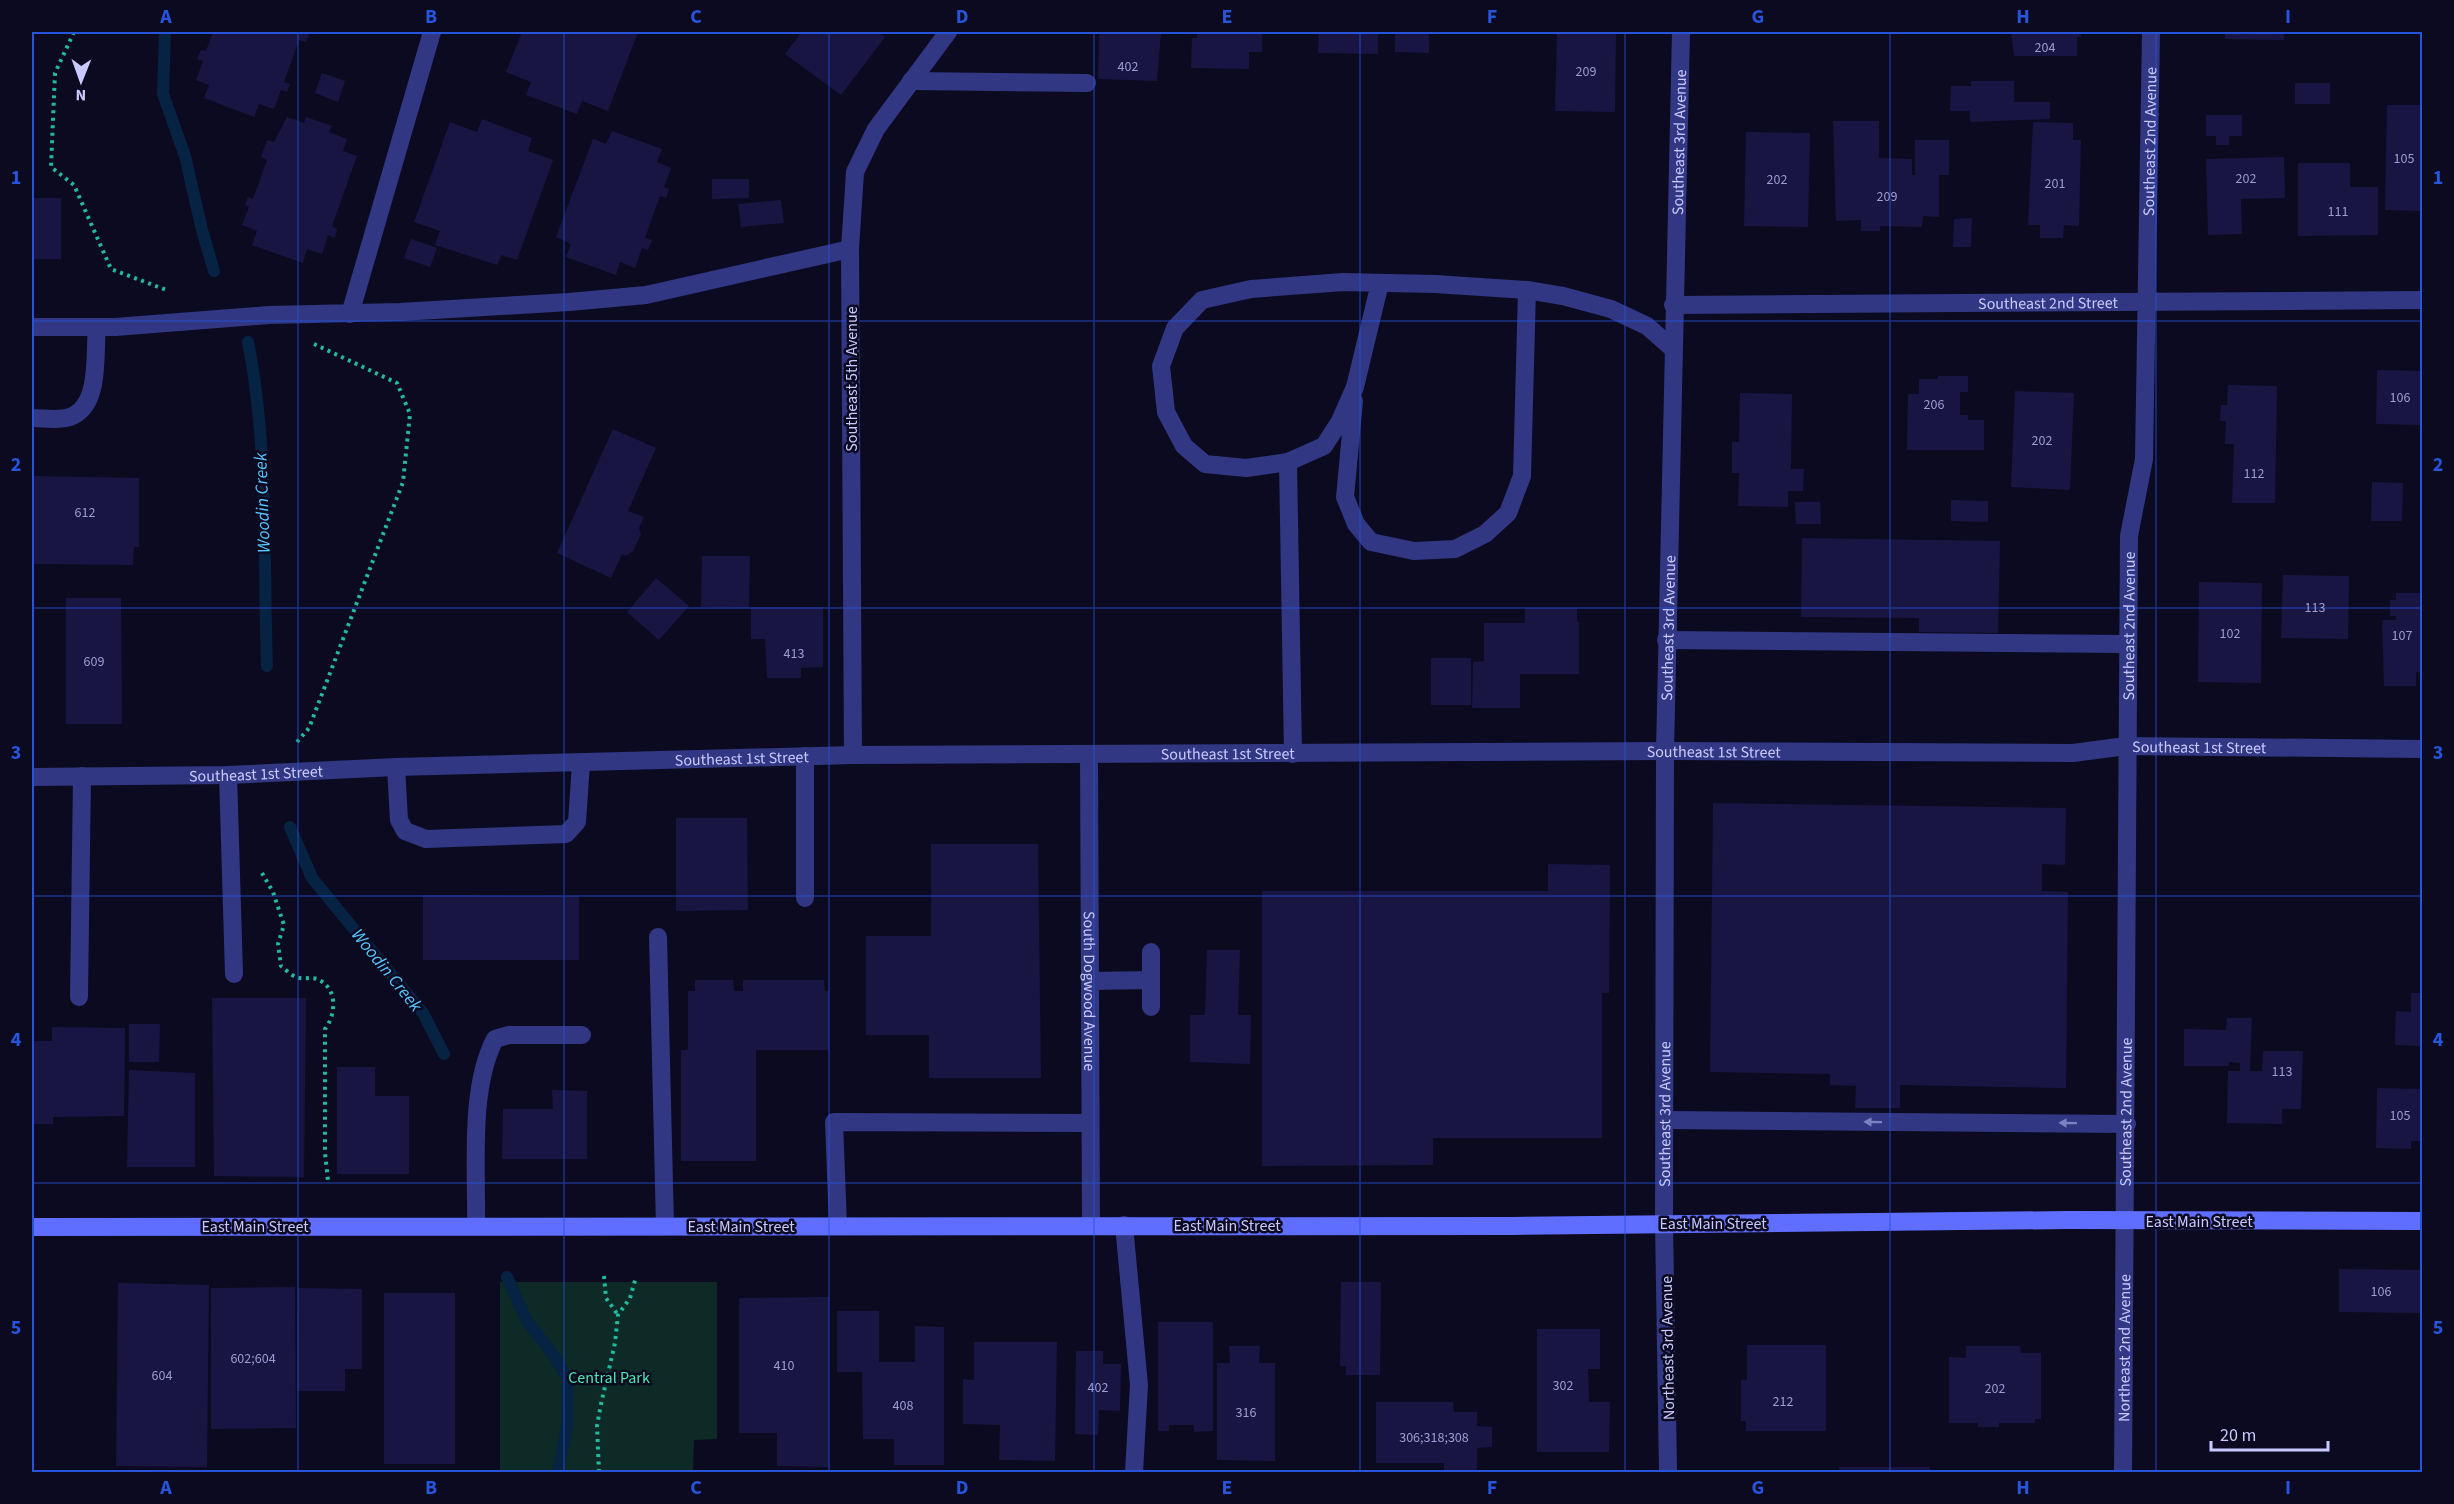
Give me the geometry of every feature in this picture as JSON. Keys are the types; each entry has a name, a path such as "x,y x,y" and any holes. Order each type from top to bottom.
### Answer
{"main road":[{"name":"East Main Street","path":"32,1227 2422,1221"}],"street":[{"path":"350,314 432,32"},
{"name":"Southeast 5th Avenue","path":"853,755 850,249 855,171 876,129 948,32"},
{"name":"Southeast 3rd Avenue","path":"1664,1223 1666,640 1681,32"},
{"name":"Southeast 2nd Avenue","path":"2124,1221 2127,1124 2126,746 2130,536 2144,459 2151,32"},
{"path":"911,81 1087,83"},
{"path":"32,327 106,327 269,315 350,314 569,302 646,295 850,249"},
{"path":"1355,387 1340,421 1324,446 1288,462 1246,468 1205,464 1184,446 1166,412 1161,366 1175,328 1202,300 1251,289 1343,282 1527,290 1563,296 1611,309 1647,326 1672,348"},
{"path":"1380,283 1355,387 1345,497 1356,524 1371,542 1414,551 1455,549 1485,534 1508,513 1522,476 1527,290"},
{"name":"Southeast 2nd Street","path":"1673,305 2422,300"},
{"path":"32,418 67,418 83,411 91,396 106,327"},
{"path":"1288,462 1293,754"},
{"path":"1666,640 2128,644"},
{"name":"Southeast 1st Street","path":"32,777 228,775 396,767 853,755 1665,751 2073,753 2126,746 2422,749"},
{"name":"South Dogwood Avenue","path":"1089,755 1091,1226"},
{"path":"805,756 805,898"},
{"path":"396,767 399,820 405,831 426,839 566,834 577,822 581,763"},
{"path":"228,775 234,974"},
{"path":"79,997 82,776"},
{"path":"658,937 665,1226"},
{"path":"1151,952 1151,1007"},
{"path":"1090,981 1151,980"},
{"path":"476,1225 480,1080 487,1055 495,1039 509,1035 582,1035"},
{"path":"1665,1120 2127,1124"},
{"path":"838,1226 834,1122 1090,1123"},
{"name":"Northeast 2nd Avenue","path":"2123,1473 2124,1221"},
{"name":"Northeast 3rd Avenue","path":"1664,1223 1668,1473"},
{"path":"1124,1225 1139,1385 1134,1473"}],"path":[{"path":"74,32 56,73 51,167 74,185 111,269 175,294"},
{"path":"270,773 309,728 403,482 409,425 410,414 397,383 312,343"},
{"path":"258,867 273,892 284,925 278,944 281,966 296,977 318,979 328,987 334,1003 332,1020 325,1029 328,1181"},
{"path":"604,1276 606,1298 618,1315"},
{"path":"599,1473 596,1454 597,1426 615,1343 618,1315 630,1298 636,1277"}],"green space":[{"name":"Central Park","path":"500,1282 717,1282 717,1439 694,1440 693,1472 500,1472"}],"building":[{"path":"213,32 310,32 306,42 299,40 284,82 290,84 287,92 281,90 274,109 259,104 254,117 204,98 209,85 196,80 203,61 197,59 201,50 206,51"},
{"path":"522,32 638,32 608,111 582,101 577,114 526,95 531,82 506,72"},
{"path":"802,32 877,32 885,37 841,95 785,54"},
{"path":"1099,32 1161,32 1157,81 1098,79"},
{"path":"1197,32 1262,32 1262,52 1249,52 1249,69 1191,68 1192,38 1197,38"},
{"path":"1319,32 1378,32 1378,54 1318,53"},
{"path":"1395,32 1429,32 1429,53 1395,52"},
{"path":"1557,32 1616,32 1615,112 1555,111"},
{"path":"2011,32 2081,32 2081,37 2077,37 2077,56 2014,56"},
{"path":"2225,32 2284,32 2284,40 2225,39"},
{"path":"322,73 345,81 338,102 315,93"},
{"path":"1971,81 2014,81 2014,102 2050,102 2050,119 1970,122 1970,111 1950,111 1951,86 1971,86"},
{"path":"2295,83 2330,83 2330,104 2295,104"},
{"path":"2387,105 2422,105 2422,211 2385,210"},
{"path":"2206,115 2242,115 2242,136 2229,136 2229,145 2216,145 2216,136 2206,136"},
{"path":"287,117 304,123 306,117 332,126 329,132 347,139 343,151 357,156 332,226 337,229 335,238 328,235 322,254 307,249 303,263 252,245 257,231 242,225 249,207 245,205 248,197 253,199 267,160 261,157 267,140 274,142"},
{"path":"482,119 532,138 528,151 553,160 517,260 501,255 497,265 435,245 440,231 414,222 450,122 477,132"},
{"path":"1833,121 1879,121 1879,158 1912,159 1912,175 1915,175 1915,140 1949,140 1949,175 1939,175 1939,217 1923,216 1922,227 1880,226 1880,231 1861,231 1861,220 1836,221"},
{"path":"2033,122 2073,123 2073,140 2081,140 2079,226 2064,225 2063,238 2040,238 2040,225 2028,225"},
{"path":"612,131 662,149 657,162 671,168 664,187 669,189 666,198 660,196 645,238 652,240 648,250 642,248 635,268 620,262 616,275 566,257 571,244 556,237 593,139 606,144"},
{"path":"1746,132 1810,133 1808,227 1744,226"},
{"path":"2284,157 2285,198 2241,199 2242,234 2208,235 2206,159"},
{"path":"2298,163 2350,163 2350,187 2378,187 2378,235 2298,236"},
{"path":"712,179 749,179 749,198 712,199"},
{"path":"32,198 61,198 61,259 32,259"},
{"path":"781,200 784,223 741,227 738,204"},
{"path":"1972,218 1971,247 1953,247 1954,219"},
{"path":"411,239 437,248 430,267 404,258"},
{"path":"2377,370 2422,371 2422,425 2376,424"},
{"path":"1938,376 1968,376 1968,392 1960,392 1960,415 1968,415 1968,420 1984,420 1984,450 1907,450 1908,394 1919,394 1919,379 1938,379"},
{"path":"2228,385 2277,386 2275,503 2232,503 2234,444 2225,444 2226,421 2220,421 2221,405 2227,405"},
{"path":"2015,391 2074,393 2070,490 2011,487"},
{"path":"1740,393 1792,394 1791,469 1804,469 1803,491 1788,491 1788,507 1738,506 1739,473 1732,473 1732,442 1739,442"},
{"path":"613,429 656,448 628,511 644,517 639,528 641,534 633,551 626,556 622,554 611,578 557,553"},
{"path":"32,476 139,478 139,547 134,547 133,565 32,564"},
{"path":"2372,482 2403,483 2402,521 2371,521"},
{"path":"1951,500 1988,501 1988,522 1951,521"},
{"path":"1795,502 1820,502 1821,524 1796,524"},
{"path":"1802,538 2000,541 1998,633 1919,632 1919,618 1801,617"},
{"path":"702,556 750,556 749,608 701,607"},
{"path":"2283,575 2349,576 2348,639 2281,638"},
{"path":"656,578 689,606 659,640 627,612"},
{"path":"2199,582 2262,583 2261,683 2198,682"},
{"path":"2396,593 2422,593 2422,673 2416,672 2416,686 2384,686 2382,620 2396,620 2396,616 2390,616 2390,600 2396,600"},
{"path":"66,598 121,598 122,724 66,724"},
{"path":"751,607 823,607 823,667 801,668 801,678 767,678 765,639 751,639"},
{"path":"1525,608 1577,608 1579,674 1520,674 1520,708 1472,708 1473,662 1484,661 1484,623 1525,623"},
{"path":"1431,658 1471,658 1471,705 1431,705"},
{"path":"1713,803 2066,808 2065,865 2042,864 2042,891 2068,892 2066,1088 1900,1085 1900,1108 1855,1108 1856,1086 1830,1085 1830,1074 1710,1072"},
{"path":"676,818 747,818 748,910 676,911"},
{"path":"931,844 1038,844 1041,1078 929,1078 929,1035 866,1035 866,936 931,936"},
{"path":"1548,864 1610,865 1609,993 1602,993 1602,1138 1433,1138 1433,1165 1262,1166 1262,891 1548,891"},
{"path":"423,895 579,896 579,960 423,960"},
{"path":"1207,950 1240,950 1238,1015 1251,1015 1250,1064 1190,1062 1190,1015 1205,1015"},
{"path":"695,980 733,980 734,991 743,991 743,980 824,980 825,991 829,991 829,1050 756,1050 756,1161 681,1161 681,1050 688,1050 688,991 695,991"},
{"path":"2411,993 2422,993 2422,1046 2395,1045 2396,1011 2411,1012"},
{"path":"212,998 306,998 304,1177 214,1176"},
{"path":"2227,1018 2252,1018 2250,1071 2262,1071 2263,1051 2303,1051 2301,1109 2282,1109 2282,1124 2227,1123 2228,1071 2240,1071 2240,1063 2229,1062 2229,1066 2184,1066 2184,1029 2226,1030"},
{"path":"129,1024 160,1024 159,1062 129,1062"},
{"path":"52,1027 125,1028 124,1116 53,1117 53,1124 32,1124 32,1041 52,1041"},
{"path":"337,1067 375,1067 375,1096 409,1096 409,1174 337,1174"},
{"path":"129,1070 195,1073 195,1167 127,1167"},
{"path":"2377,1088 2422,1089 2422,1141 2411,1141 2411,1149 2376,1148"},
{"path":"552,1090 587,1091 587,1159 502,1159 503,1109 553,1109"},
{"path":"2339,1269 2422,1270 2422,1313 2339,1312"},
{"path":"1341,1282 1381,1282 1380,1375 1346,1375 1346,1366 1340,1366"},
{"path":"118,1283 209,1285 207,1467 116,1466"},
{"path":"295,1287 296,1428 211,1429 211,1288"},
{"path":"298,1288 362,1289 362,1369 345,1369 345,1391 297,1391"},
{"path":"384,1293 455,1293 455,1464 384,1464"},
{"path":"829,1297 829,1467 777,1466 777,1433 739,1433 739,1298"},
{"path":"837,1311 879,1311 879,1362 915,1362 915,1326 944,1327 944,1465 894,1465 894,1439 863,1439 862,1372 837,1372"},
{"path":"1158,1322 1213,1322 1213,1431 1194,1432 1194,1425 1169,1425 1169,1431 1158,1431"},
{"path":"1537,1329 1600,1329 1600,1369 1588,1369 1589,1402 1610,1402 1609,1452 1537,1452"},
{"path":"974,1342 1057,1342 1055,1461 999,1460 1000,1425 963,1424 963,1379 974,1380"},
{"path":"1747,1345 1826,1345 1826,1431 1746,1431 1746,1421 1741,1421 1741,1380 1747,1380"},
{"path":"1229,1346 1260,1346 1259,1363 1275,1363 1275,1461 1217,1460 1217,1363 1230,1363"},
{"path":"1966,1346 2020,1346 2021,1353 2041,1353 2041,1419 2035,1419 2035,1423 1999,1423 1999,1427 1978,1427 1978,1423 1949,1423 1949,1357 1966,1358"},
{"path":"1076,1351 1103,1351 1103,1364 1121,1364 1120,1411 1099,1410 1098,1435 1075,1434"},
{"path":"1376,1402 1453,1402 1454,1412 1477,1412 1477,1426 1492,1427 1492,1447 1477,1448 1477,1472 1444,1472 1444,1463 1376,1463"},
{"path":"1839,1467 1929,1467 1930,1472 1839,1472"},
{"path":"1952,1470 2009,1470 2009,1472 1952,1472"}],"waterway":[{"name":"Woodin Creek","path":"165,32 163,94 185,156 214,271"},
{"name":"Woodin Creek","path":"248,342 255,382 262,463 267,666"},
{"name":"Woodin Creek","path":"290,827 312,878 423,1013 444,1054"},
{"name":"Woodin Creek","path":"507,1277 527,1321 555,1357 568,1380 567,1427 558,1472"}]}
